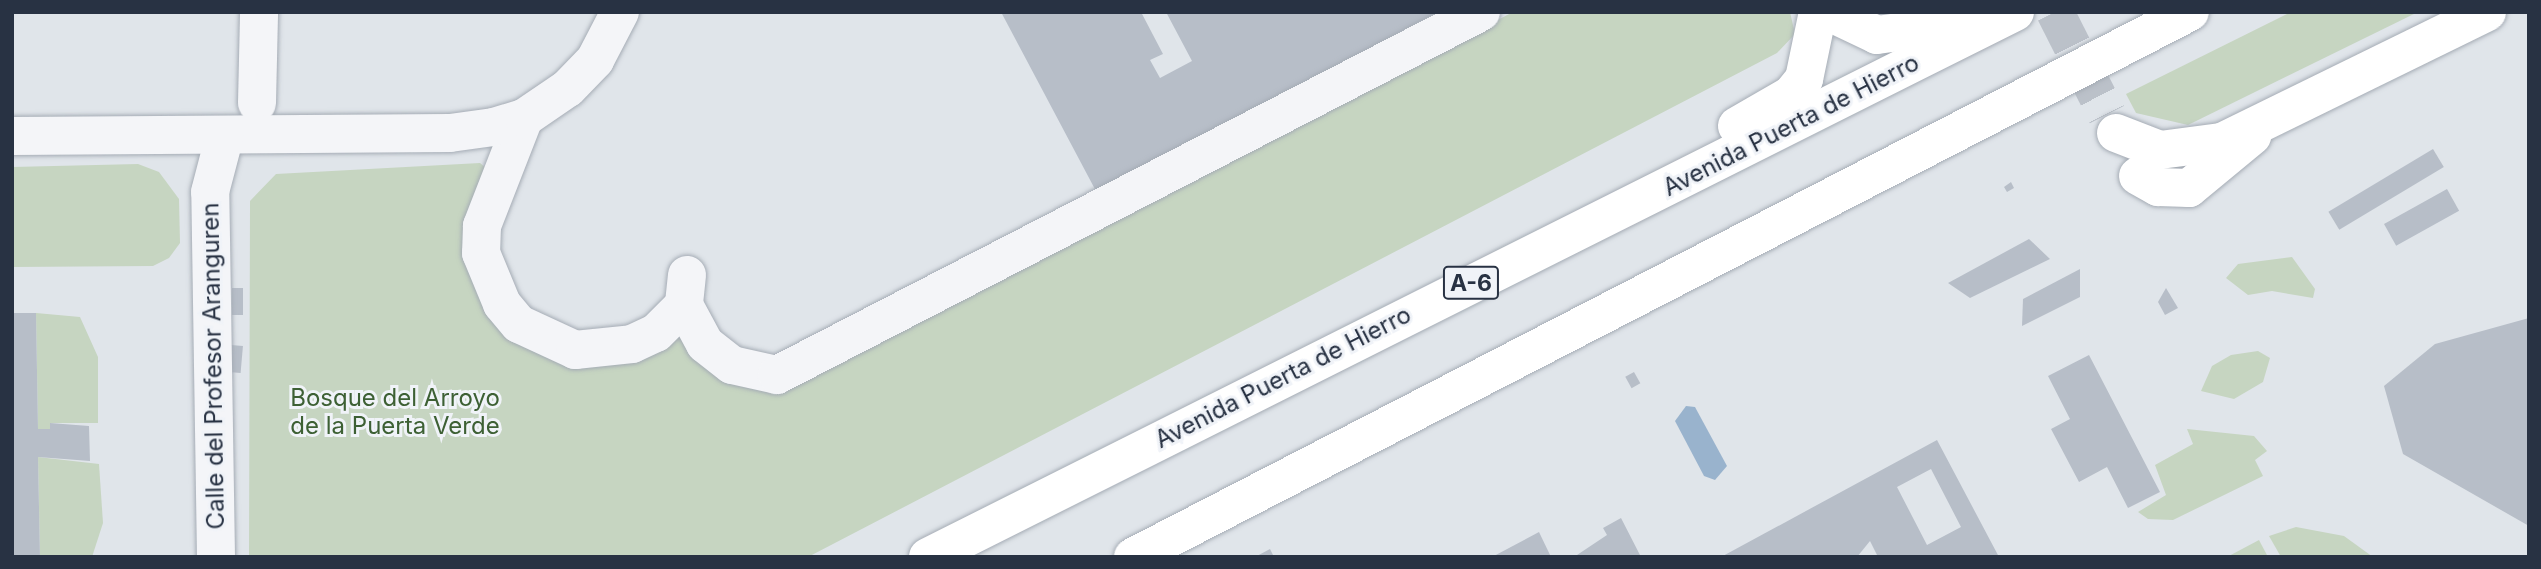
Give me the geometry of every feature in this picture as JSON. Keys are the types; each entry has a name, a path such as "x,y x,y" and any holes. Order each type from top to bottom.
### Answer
{"highway":[{"path":"1381,327 1414,292 1791,94 1812,61 1818,12"},
{"path":"1829,12 1877,35 1920,29 1954,12"},
{"name":"Avenida Puerta de Hierro","path":"928,557 1381,327 2015,12"},
{"path":"1133,557 2190,12"},
{"path":"2138,176 2158,187 2189,188 2259,130 2457,24 2487,12"},
{"path":"2112,124 2180,151 2259,130"}],"street":[{"path":"257,103 259,12"},
{"path":"595,60 608,12"},
{"path":"12,135 450,133 524,118 595,60 621,12"},
{"path":"524,118 482,226 481,253 502,304 520,324 575,350 632,344 656,333 685,290 716,356 746,371 777,376 1481,12"},
{"path":"2112,124 2138,176"},
{"name":"Calle del Profesor Aranguren","path":"216,557 210,192 225,135"}],"green space":[{"name":"Bosque del Arroyo de la Puerta Verde","path":"1513,12 1790,12 1795,34 1777,53 808,557 249,557 250,201 276,174 480,163 486,168 481,198 526,335 681,324 814,377"},
{"path":"2291,12 2418,12 2188,125 2136,113 2126,94"},
{"path":"138,164 159,172 179,199 180,243 169,258 153,266 12,267 12,167"},
{"path":"2292,257 2315,289 2313,298 2272,291 2248,295 2226,278 2238,264"},
{"path":"36,313 80,317 98,357 98,423 51,423 50,429 38,429"},
{"path":"2258,351 2270,358 2263,382 2234,399 2201,391 2212,366 2231,355"},
{"path":"2187,429 2254,436 2267,451 2255,460 2263,476 2173,520 2148,519 2138,512 2166,495 2155,465 2193,444"},
{"path":"38,457 99,464 103,523 92,557 40,557"},
{"path":"2296,527 2344,536 2373,557 2281,557 2269,536"},
{"path":"2259,540 2268,557 2227,557"}],"water":[{"path":"1686,406 1695,407 1727,466 1715,480 1704,476 1675,421"}],"building":[{"path":"1001,12 1141,12 1163,54 1150,60 1160,78 1192,61 1166,12 1438,12 1097,193"},
{"path":"2433,149 2444,167 2339,230 2328,212"},
{"path":"2011,182 2014,188 2007,192 2004,187"},
{"path":"2447,189 2459,211 2396,246 2384,224"},
{"path":"2029,239 2050,259 1970,298 1948,283"},
{"path":"2080,269 2080,297 2022,326 2023,299"},
{"path":"232,288 243,288 243,315 232,315"},
{"path":"2166,288 2178,308 2165,315 2158,302"},
{"path":"12,313 36,313 38,429 50,429 50,423 89,426 90,461 38,457 40,557 12,557"},
{"path":"2529,318 2529,526 2403,454 2384,386 2435,344"},
{"path":"231,345 243,346 241,373 229,372"},
{"path":"2089,355 2160,492 2128,508 2107,467 2079,482 2051,429 2070,419 2048,376"},
{"path":"1634,372 1640,383 1632,388 1625,377"},
{"path":"1937,440 1999,557 1878,557 1870,541 1857,557 1721,557","holes":["1931,469 1961,527 1927,545 1897,487"]},
{"path":"1621,518 1641,557 1574,557 1607,535 1603,528"},
{"path":"1539,532 1551,557 1492,557"},
{"path":"1270,549 1274,557 1255,557"}],"tunnel":[{"path":"2055,12 2107,115"}]}
